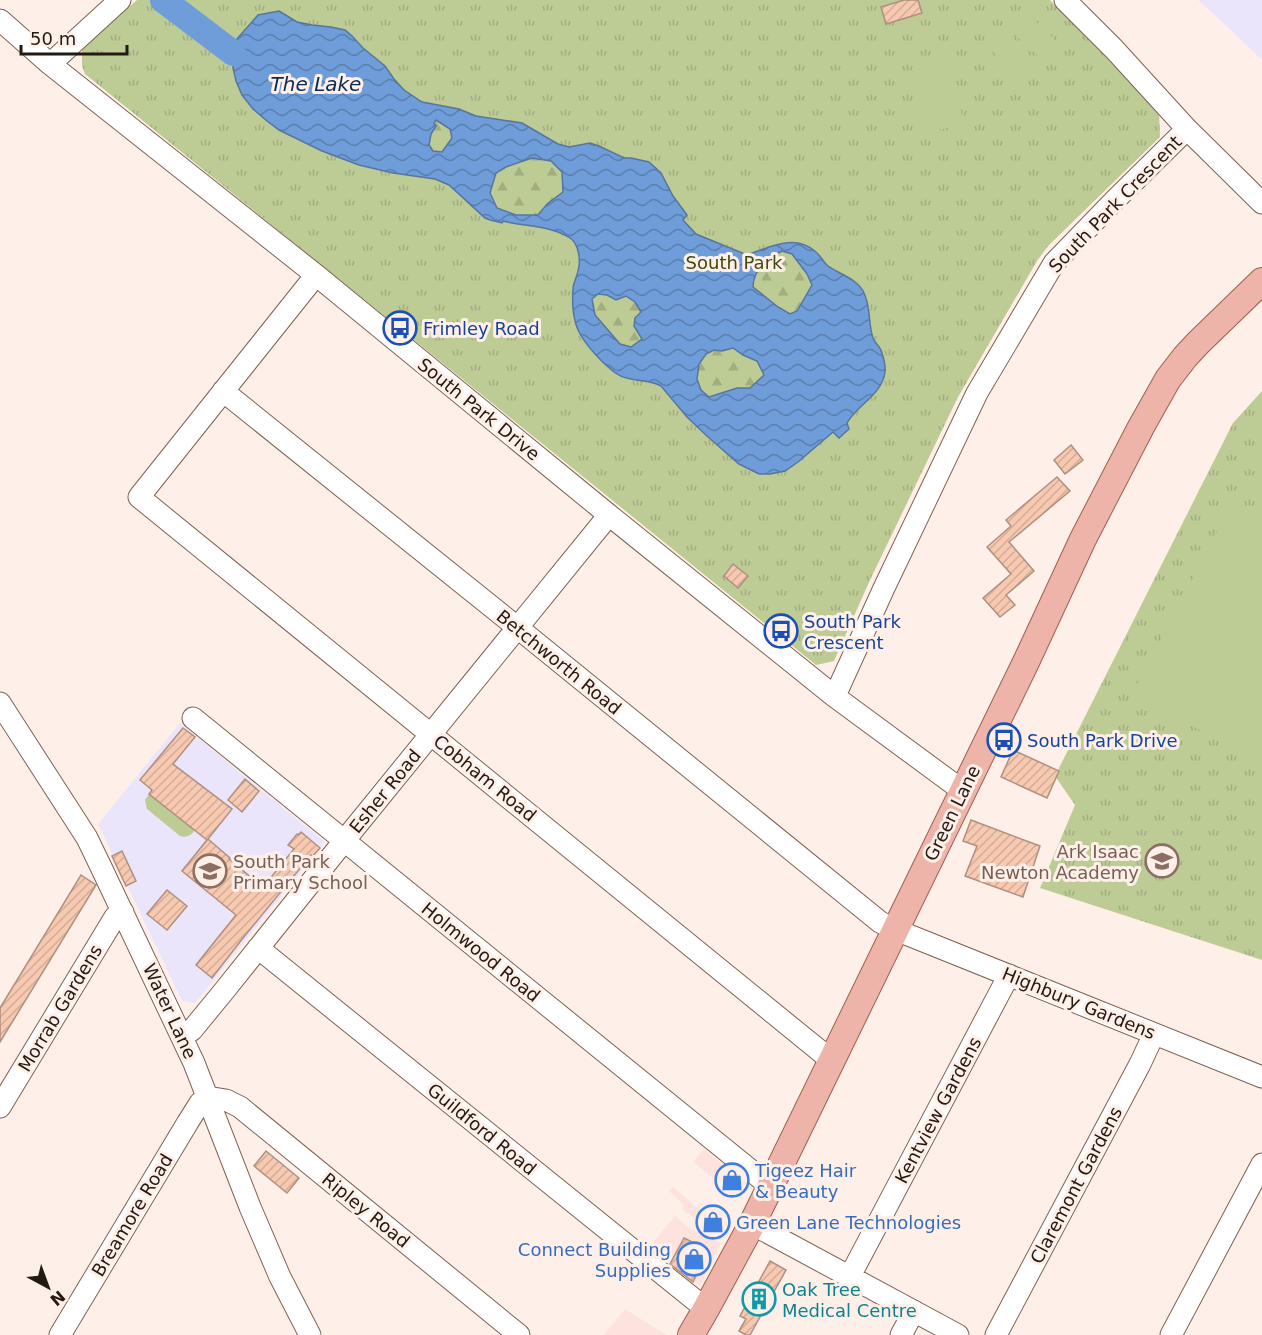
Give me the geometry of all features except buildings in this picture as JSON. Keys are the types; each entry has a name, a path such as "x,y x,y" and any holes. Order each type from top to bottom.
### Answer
{"main road":[{"name":"Green Lane","path":"691,1335 752,1224 1026,662 1083,539 1141,427 1168,379 1198,343 1262,282"}],"street":[{"path":"50,64 120,0"},
{"path":"1065,0 1114,49 1187,129 1262,203"},
{"name":"South Park Drive","path":"0,21 50,64 316,275 834,696 963,791"},
{"name":"South Park Crescent","path":"834,696 977,393 1054,263 1187,129"},
{"path":"223,392 316,275"},
{"name":"Cobham Road","path":"223,392 139,497 831,1060"},
{"name":"Betchworth Road","path":"223,392 880,922 896,930"},
{"name":"Esher Road","path":"182,1037 192,1030 609,515"},
{"name":"Water Lane","path":"0,703 87,838 194,1063 250,1207 280,1277 310,1335"},
{"name":"Holmwood Road","path":"193,718 770,1186"},
{"name":"Morrab Gardens","path":"0,1107 115,917 123,912"},
{"name":"Highbury Gardens","path":"896,930 1262,1077"},
{"name":"Guildford Road","path":"258,948 706,1309"},
{"name":"Kentview Gardens","path":"850,1276 1009,975"},
{"name":"Claremont Gardens","path":"996,1335 1154,1034"},
{"name":"Ripley Road","path":"207,1097 226,1100 240,1107 514,1333"},
{"name":"Breamore Road","path":"60,1335 188,1122 200,1103 207,1097"},
{"path":"1171,1335 1262,1164"},
{"path":"752,1224 958,1335"},
{"path":"901,1335 914,1311"}],"shaded area":[{"path":"1198,0 1262,0 1262,60 1219,19"},
{"name":"South Park Primary School","path":"180,723 325,842 195,1003 182,1001 98,824"},
{"path":"704,1149 749,1186 745,1194 713,1178 693,1162"},
{"path":"673,1187 698,1208 730,1224 726,1235 682,1209 684,1205 669,1191"},
{"path":"675,1216 689,1228 721,1243 700,1286 650,1246"},
{"path":"625,1309 666,1335 604,1335"}],"green space":[{"name":"South Park","path":"137,0 1050,0 1159,111 1160,137 1048,246 1037,261 958,397 870,580 834,661 816,665 85,74 82,66 82,48"},
{"path":"846,0 888,0 850,12"},
{"path":"1029,15 1065,50 1049,66 1012,32"},
{"path":"1007,32 1042,67 1026,84 990,49"},
{"path":"949,61 964,124 922,134 907,72"},
{"path":"436,120 450,129 452,138 443,152 433,151 429,145"},
{"path":"532,158 551,160 562,172 563,192 547,204 538,215 516,215 496,208 490,193 496,173"},
{"path":"782,251 792,254 812,285 797,311 790,314 778,308 753,287 758,270 762,265"},
{"path":"598,293 616,300 626,296 637,305 641,314 643,339 631,347 620,344 595,315 592,298"},
{"path":"733,348 757,361 765,375 750,388 737,388 709,397 701,391 697,379 699,364 705,354 714,350 722,351"},
{"path":"1262,391 1262,960 1040,888 1075,805 1055,776 1233,423"},
{"path":"1232,504 1262,520 1262,751 1257,760 1132,694"},
{"path":"149,794 195,830 186,837 180,836 147,809 145,800"}],"water":[{"name":"The Lake","path":"279,11 297,22 345,30 385,66 404,90 422,102 459,109 476,116 522,123 558,144 569,147 590,143 624,158 649,162 661,173 673,196 687,215 683,220 696,234 747,255 782,243 800,243 808,246 828,266 848,277 864,293 873,338 881,350 885,364 883,380 879,387 851,417 847,423 849,429 839,438 833,432 785,471 759,474 739,464 687,417 661,386 622,377 601,360 585,342 578,330 574,315 573,287 579,267 579,258 577,248 570,238 546,228 503,221 502,223 485,218 449,185 435,179 359,165 322,151 279,130 253,109 242,95 236,81 233,53 235,41 258,15","holes":["436,120 450,129 452,138 442,152 433,151 429,145 431,134 436,126 434,123","532,158 551,161 562,172 563,192 547,204 538,215 516,215 497,208 490,193 496,173","782,251 792,254 812,285 797,311 790,314 753,287 758,270","598,294 607,295 616,300 626,296 635,302 641,312 635,318 634,326 642,339 631,347 620,344 595,315 592,299","733,348 757,361 764,375 750,388 737,388 709,397 701,390 697,379 699,364 706,354 714,350 722,351"]}],"waterway":[{"path":"163,0 233,53"}],"place":[{"name":"Frimley Road","path":"400,328"},
{"name":"South Park Crescent","path":"781,631"},
{"name":"South Park Drive","path":"1004,740"},
{"name":"Ark Isaac Newton Academy","path":"1162,861"},
{"name":"South Park Primary School","path":"210,871"},
{"name":"Tigeez Hair & Beauty","path":"732,1180"},
{"name":"Green Lane Technologies","path":"713,1222"},
{"name":"Connect Building Supplies","path":"694,1259"},
{"name":"Oak Tree Medical Centre","path":"759,1299"}]}
